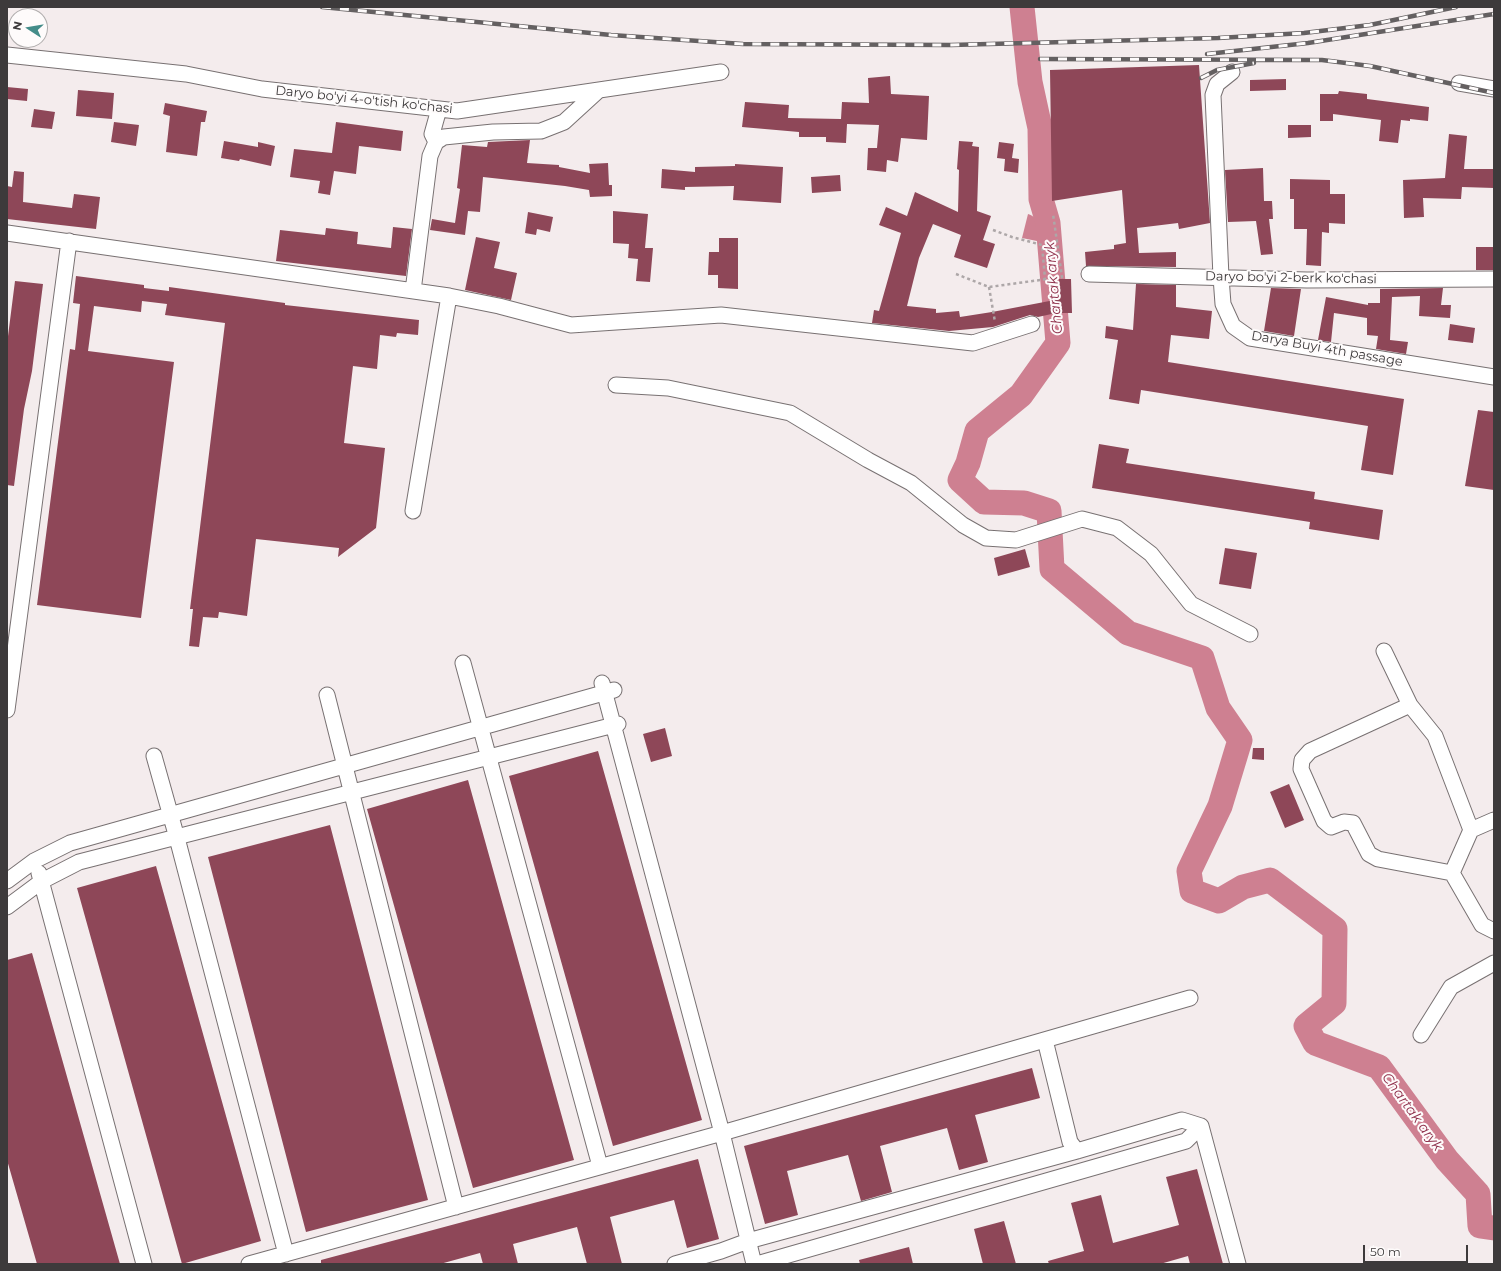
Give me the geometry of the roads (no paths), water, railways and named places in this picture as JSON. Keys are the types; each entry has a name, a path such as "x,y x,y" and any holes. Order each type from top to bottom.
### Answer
{"street":[{"name":"Daryo bo'yi 4-o'tish ko'chasi","path":"7,55 186,74 262,89 457,111 721,72"},
{"name":"Darya Buyi 4th passage","path":"1232,72 1217,84 1213,95 1223,304 1233,326 1250,338 1494,377"},
{"path":"1459,83 1494,89"},
{"path":"413,291 430,156 436,142 444,138 492,132 541,131 564,122 599,90"},
{"path":"436,142 432,134 439,109"},
{"path":"7,233 449,296 499,306 571,325 721,315 973,343 1032,324"},
{"path":"7,710 69,242"},
{"name":"Daryo bo'yi 2-berk ko'chasi","path":"1089,274 1307,280 1494,279"},
{"path":"413,511 449,296"},
{"path":"616,385 668,388 790,414 868,460 911,483 963,525 986,538 1016,540 1082,519 1117,528 1151,554 1191,604 1250,634"},
{"path":"1384,651 1410,705 1435,736 1471,830"},
{"path":"463,663 600,1166"},
{"path":"7,881 34,862 70,843 346,766 481,727 607,688 722,1133 748,1241 756,1264 1186,1141 1201,1126"},
{"path":"327,695 353,792 456,1207"},
{"path":"1410,705 1310,751 1302,760 1301,769 1324,821 1331,827 1344,822 1353,823 1369,854 1378,858 1452,873 1482,925 1494,931"},
{"path":"7,906 42,881 78,862 177,838 616,724"},
{"path":"154,756 177,838 286,1254"},
{"path":"1452,873 1471,830 1494,820"},
{"path":"34,862 42,881 144,1264"},
{"path":"1421,1035 1451,987 1494,963"},
{"path":"251,1264 722,1133 1190,998"},
{"path":"1045,1040 1070,1142 1077,1151"},
{"path":"674,1264 721,1251 748,1241 1077,1151 1182,1120 1201,1126"},
{"path":"1201,1126 1238,1264"}],"waterway":[{"name":"Chartak aryk","path":"1022,7 1030,82 1040,128 1041,199 1048,223 1058,343 1021,395 977,431 968,463 960,480 984,502 1024,503 1049,511 1052,569 1128,633 1202,658 1218,708 1240,740 1220,806 1189,871 1192,891 1219,901 1243,887 1270,880 1335,929 1334,1003 1306,1026 1315,1043 1379,1067 1447,1160 1478,1194 1480,1226 1494,1228"}],"railway":[{"path":"322,7 611,35 743,44 951,45 1218,38 1304,33 1370,25 1456,7"},
{"path":"1207,54 1308,43 1494,14"},
{"path":"1040,59 1322,60 1370,66 1494,93"},
{"path":"1201,78 1217,70 1254,63"}]}
